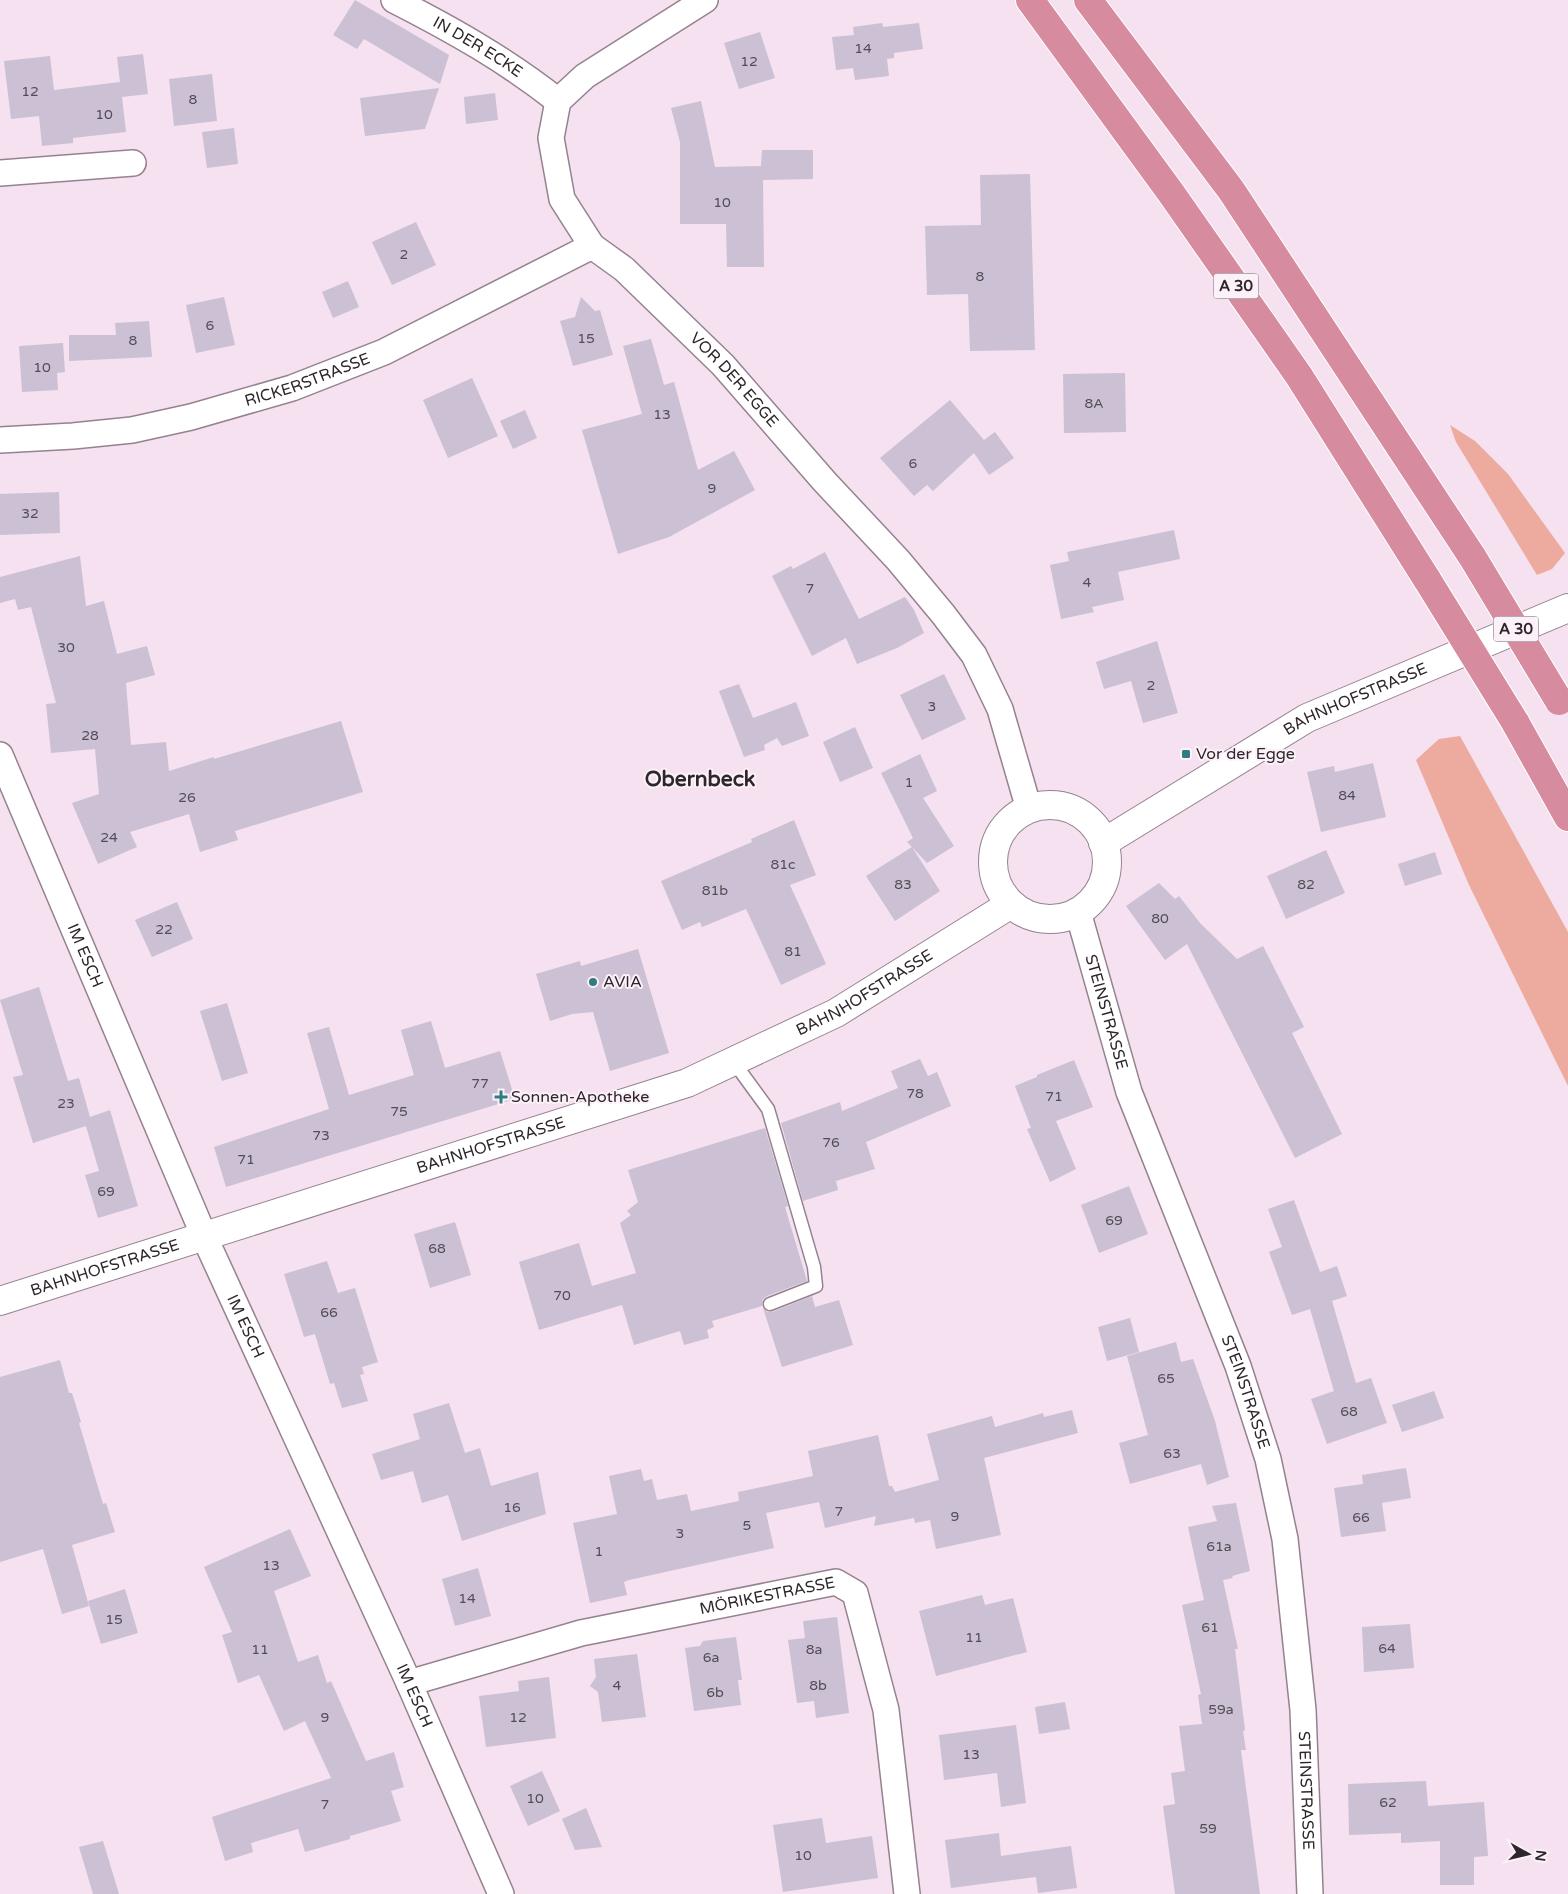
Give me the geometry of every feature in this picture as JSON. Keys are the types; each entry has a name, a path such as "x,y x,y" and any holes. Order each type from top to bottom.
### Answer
{"highway":[{"name":"A 30","path":"1030,0 1171,193 1299,376 1515,722 1568,818"},
{"name":"A 30","path":"1088,0 1231,190 1473,558 1564,708"}],"street":[{"name":"IN DER ECKE","path":"394,0 476,43 530,79 558,101"},
{"path":"558,101 585,76 705,0"},
{"name":"VOR DER EGGE","path":"558,101 551,138 562,199 592,246 624,269 723,365 825,482 898,560 943,614 974,655 1000,709 1029,809"},
{"path":"0,173 133,162"},
{"name":"RICKERSTRASSE","path":"0,440 73,436 132,430 191,417 292,388 384,352 592,246"},
{"name":"BAHNHOFSTRASSE","path":"1103,842 1307,718 1568,608"},
{"name":"IM ESCH","path":"0,755 204,1236 409,1683 501,1894"},
{"path":"1046,805 1065,807 1081,814 1094,827 1103,842 1107,858 1106,874 1100,889 1091,902 1078,912 1061,918 1043,919 1026,914 1011,904 999,889 993,871 993,852 1000,834 1012,819 1029,809 1046,805"},
{"name":"BAHNHOFSTRASSE","path":"0,1301 687,1083 836,1013 1011,904"},
{"name":"STEINSTRASSE","path":"1078,912 1129,1092 1238,1366 1268,1459 1285,1540 1303,1710 1310,1894"},
{"name":"MÖRIKESTRASSE","path":"409,1683 581,1632 836,1582 855,1593 886,1710 907,1894"}],"lane":[{"path":"733,1061 768,1109 814,1267 816,1286 770,1304"}],"shaded area":[{"path":"1450,425 1475,441 1508,474 1565,553 1552,569 1537,575 1456,442"},
{"path":"1460,736 1568,932 1568,1086 1469,885 1416,760 1439,739"}],"building":[{"path":"355,0 449,55 440,84 364,39 357,49 333,35"},
{"path":"882,23 883,27 919,23 923,49 894,53 894,58 887,59 889,76 855,80 853,68 836,70 832,37 854,35 853,27"},
{"path":"760,32 775,78 739,89 724,43"},
{"path":"143,54 148,94 122,97 126,132 73,138 73,143 42,146 39,116 11,119 4,61 50,56 54,90 120,82 117,57"},
{"path":"212,74 217,121 174,126 169,79"},
{"path":"439,88 425,129 365,136 360,98"},
{"path":"495,93 498,120 466,124 464,97"},
{"path":"701,101 715,167 761,166 762,150 813,150 813,179 763,180 764,267 727,267 726,224 680,224 680,142 671,108"},
{"path":"234,128 238,164 207,168 202,132"},
{"path":"1030,174 1035,350 970,351 968,294 927,295 925,226 981,225 980,175"},
{"path":"416,222 436,265 392,285 372,242"},
{"path":"348,281 359,307 333,318 322,292"},
{"path":"224,297 235,345 196,353 186,305"},
{"path":"581,297 595,311 600,310 613,355 573,366 560,321 575,317"},
{"path":"149,321 152,357 69,361 69,335 116,335 115,323"},
{"path":"651,339 664,385 674,382 698,470 734,451 755,490 669,537 618,554 582,430 642,414 623,346"},
{"path":"63,343 65,372 57,373 58,390 22,392 19,346"},
{"path":"1125,373 1126,432 1064,433 1063,374"},
{"path":"472,378 498,436 448,458 423,400"},
{"path":"950,400 984,440 995,432 1014,458 989,475 974,453 933,491 927,485 914,496 880,458"},
{"path":"525,410 537,438 513,449 500,421"},
{"path":"59,492 60,533 0,535 0,494"},
{"path":"1174,530 1180,559 1118,572 1124,600 1092,607 1094,612 1061,619 1050,565 1069,561 1067,552"},
{"path":"825,552 859,619 905,597 914,610 924,633 897,648 857,664 846,638 812,656 772,576 791,566 793,569"},
{"path":"80,556 86,606 104,601 117,654 147,646 155,675 126,683 131,745 166,742 169,771 341,721 363,792 235,831 238,840 200,852 189,814 130,832 137,847 98,864 72,803 99,794 95,749 51,753 46,704 56,703 31,607 18,610 15,599 0,603 0,577"},
{"path":"1157,641 1178,713 1143,723 1131,681 1104,689 1096,662"},
{"path":"944,674 966,719 922,740 900,695"},
{"path":"739,684 753,718 796,702 809,736 782,746 777,738 764,745 765,750 744,757 719,691"},
{"path":"855,727 873,768 840,782 823,742"},
{"path":"920,754 937,791 923,798 954,846 927,863 907,842 913,838 881,773"},
{"path":"1373,763 1386,817 1321,832 1307,772 1334,766 1335,772"},
{"path":"794,820 816,875 790,885 826,964 781,985 746,909 702,927 700,922 682,930 661,881 752,842 751,839"},
{"path":"912,847 940,891 895,921 866,876"},
{"path":"1326,850 1345,893 1286,919 1267,876"},
{"path":"1435,852 1442,874 1405,886 1398,864"},
{"path":"1159,883 1175,899 1179,896 1200,923 1237,959 1263,946 1304,1027 1292,1033 1342,1134 1295,1158 1187,944 1165,960 1126,906"},
{"path":"177,902 193,939 152,957 135,920"},
{"path":"638,949 669,1053 610,1071 593,1012 572,1014 550,1021 536,974 580,961 581,966"},
{"path":"39,987 68,1081 79,1078 90,1117 110,1110 138,1206 98,1218 85,1175 99,1171 86,1126 33,1143 13,1077 23,1075 0,1000"},
{"path":"227,1003 248,1073 222,1081 200,1011"},
{"path":"431,1021 445,1068 500,1051 515,1099 226,1187 214,1147 329,1109 307,1033 329,1027 349,1095 414,1075 401,1030"},
{"path":"920,1059 928,1076 937,1072 951,1106 866,1142 875,1169 836,1181 838,1190 803,1201 781,1123 840,1102 842,1111 898,1088 891,1071"},
{"path":"1074,1060 1093,1107 1056,1121 1076,1169 1050,1182 1027,1129 1031,1128 1015,1086"},
{"path":"765,1128 788,1206 785,1207 807,1281 767,1296 763,1299 762,1306 712,1321 714,1327 707,1330 709,1338 684,1345 680,1331 634,1345 622,1305 539,1330 519,1262 579,1243 592,1286 636,1273 620,1223 631,1215 627,1211 638,1202 628,1170"},
{"path":"1129,1186 1148,1234 1099,1253 1081,1205"},
{"path":"1294,1200 1320,1272 1337,1266 1347,1296 1332,1301 1356,1383 1371,1378 1387,1423 1327,1444 1311,1399 1334,1391 1310,1309 1292,1315 1269,1252 1282,1247 1268,1209"},
{"path":"455,1222 471,1275 430,1288 414,1234"},
{"path":"327,1261 338,1293 355,1288 378,1362 362,1367 364,1374 360,1375 368,1401 342,1408 334,1383 330,1384 315,1334 304,1337 284,1274"},
{"path":"812,1296 815,1307 839,1300 853,1345 782,1367 763,1308 768,1312 772,1312"},
{"path":"1130,1318 1139,1352 1107,1361 1098,1327"},
{"path":"1176,1342 1181,1362 1193,1359 1215,1421 1229,1477 1207,1485 1201,1464 1130,1484 1119,1443 1148,1435 1127,1356"},
{"path":"60,1360 69,1393 72,1393 81,1422 79,1423 103,1504 106,1503 115,1532 72,1545 89,1606 62,1614 43,1549 0,1562 0,1377"},
{"path":"1434,1391 1444,1418 1402,1432 1392,1405"},
{"path":"449,1403 465,1453 480,1448 491,1486 538,1472 546,1514 462,1541 448,1495 422,1503 413,1471 381,1480 372,1454 420,1439 413,1414"},
{"path":"1072,1410 1078,1433 984,1458 1001,1535 936,1549 930,1520 915,1523 914,1518 874,1526 876,1516 825,1528 819,1502 766,1513 774,1548 629,1580 624,1582 627,1595 590,1603 573,1523 617,1514 609,1476 641,1469 644,1481 652,1479 657,1500 687,1494 691,1511 739,1501 738,1492 813,1476 808,1451 878,1435 889,1486 892,1486 895,1492 939,1480 927,1434 992,1416 995,1427 1043,1413 1044,1417"},
{"path":"1406,1468 1411,1498 1382,1503 1386,1531 1341,1537 1334,1488 1363,1484 1362,1475"},
{"path":"1236,1503 1250,1571 1223,1580 1238,1649 1235,1649 1246,1750 1241,1750 1260,1894 1175,1894 1163,1806 1175,1804 1171,1773 1185,1771 1179,1726 1202,1724 1198,1695 1201,1694 1182,1605 1204,1600 1188,1527 1217,1521 1212,1506"},
{"path":"290,1529 311,1576 274,1591 298,1662 318,1655 327,1683 331,1681 366,1761 394,1752 404,1787 391,1791 401,1821 305,1852 298,1829 251,1843 253,1852 225,1861 212,1817 331,1778 305,1721 284,1731 259,1675 238,1683 222,1635 232,1632 204,1567"},
{"path":"478,1568 491,1616 455,1626 442,1579"},
{"path":"125,1589 138,1633 101,1644 88,1601"},
{"path":"982,1595 985,1605 1013,1598 1027,1652 936,1676 919,1611"},
{"path":"837,1617 849,1713 816,1718 814,1701 797,1703 788,1640 805,1638 803,1621"},
{"path":"1410,1624 1414,1668 1364,1672 1362,1627"},
{"path":"736,1637 742,1680 738,1680 741,1705 694,1711 685,1648 700,1646 703,1641"},
{"path":"637,1654 646,1717 602,1722 598,1692 590,1686 596,1677 594,1659"},
{"path":"549,1677 556,1738 486,1747 479,1696 519,1691 518,1681"},
{"path":"1065,1702 1070,1729 1039,1734 1035,1707"},
{"path":"1016,1725 1026,1803 1001,1807 997,1773 944,1780 939,1735"},
{"path":"542,1771 560,1811 528,1826 510,1786"},
{"path":"1426,1781 1428,1806 1484,1802 1488,1856 1474,1857 1474,1885 1440,1885 1440,1841 1401,1843 1401,1833 1349,1835 1348,1784"},
{"path":"586,1808 602,1847 575,1850 562,1819"},
{"path":"822,1818 826,1843 872,1836 878,1878 783,1892 773,1825"},
{"path":"999,1833 1001,1856 1071,1846 1077,1888 1038,1893 1036,1877 951,1888 945,1840"},
{"path":"103,1841 119,1894 93,1894 79,1847"}],"place":[{"name":"Vor der Egge","path":"1186,754"},
{"name":"AVIA","path":"593,982"},
{"name":"Sonnen-Apotheke","path":"501,1097"}],"district":[{"name":"Obernbeck","path":"700,779"}]}
